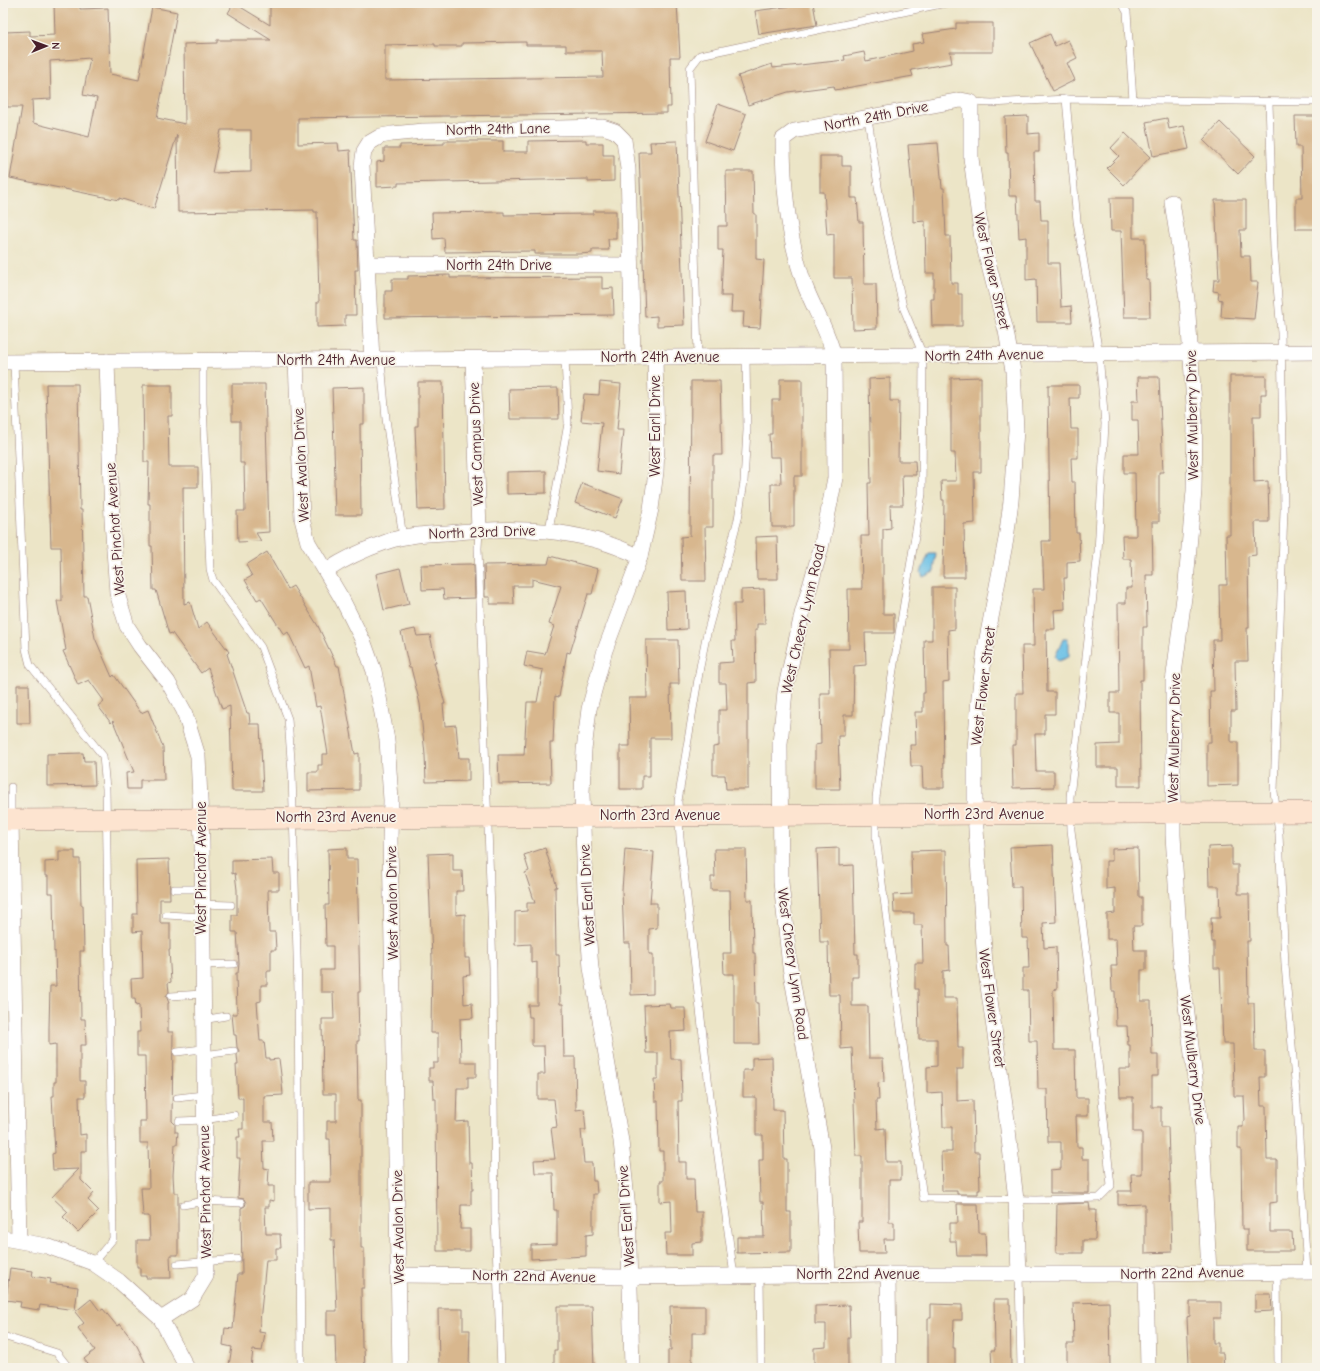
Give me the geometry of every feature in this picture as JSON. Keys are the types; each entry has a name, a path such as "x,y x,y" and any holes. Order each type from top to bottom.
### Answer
{"street":[{"name":"North 24th Drive","path":"783,139 794,131 961,100 971,102"},
{"name":"West Flower Street","path":"971,102 971,158 982,239 1011,354 1016,430 1012,501 985,648 980,690 976,749 975,814 985,965 1006,1112 1016,1200 1019,1274"},
{"name":"North 24th Lane","path":"368,264 362,166 364,152 369,143 381,136 415,132 603,127 615,131 624,140"},
{"name":"West Cheery Lynn Road","path":"783,139 788,213 793,246 804,283 815,311 830,338 834,356 836,478 820,548 802,614 785,691 780,744 781,882 790,967 822,1148 828,1274"},
{"name":"West Earll Drive","path":"624,140 628,169 633,358"},
{"name":"West Mulberry Drive","path":"1172,202 1187,299 1195,420 1194,491 1186,582 1173,682 1172,812 1181,965 1202,1135 1209,1273"},
{"name":"North 24th Drive","path":"368,264 630,265"},
{"path":"368,264 376,360"},
{"name":"North 24th Avenue","path":"8,362 1317,352"},
{"name":"West Earll Drive","path":"632,1368 628,1209 621,1141 591,968 585,893 583,815 584,750 589,709 605,650 640,557 651,509 658,444 655,358"},
{"name":"West Campus Drive","path":"474,359 479,530"},
{"name":"West Avalon Drive","path":"296,360 302,519 308,542 326,571 364,643 374,671 388,740 391,817 400,1368"},
{"name":"West Pinchot Avenue","path":"107,361 112,520 117,593 127,626 140,646 168,682 184,711 198,756 201,818 202,1052 206,1276 192,1299 161,1319"},
{"name":"North 23rd Drive","path":"326,571 340,562 387,542 416,535 479,530 549,530 586,538 625,549 640,557"},
{"name":"North 23rd Avenue","path":"7,820 583,815 1317,812"},
{"path":"7,820 19,1240"},
{"path":"3,1238 47,1246 93,1263 119,1281 161,1319 187,1368"},
{"name":"North 22nd Avenue","path":"399,1275 630,1277 828,1274 1146,1274 1312,1272"},
{"path":"888,1274 889,1368"},
{"path":"1146,1274 1148,1368"}],"lane":[{"path":"698,357 690,68 700,55 946,3"},
{"path":"1122,3 1127,12 1133,100"},
{"path":"868,118 879,193 903,307 923,355 922,494 891,682 875,814 876,837 923,1198 1016,1200 1099,1198 1111,1186 1070,813 1098,552 1105,424 1099,354 1077,221 1066,99"},
{"path":"971,102 992,103 1066,99 1269,103 1317,102"},
{"path":"1269,103 1274,250 1282,353 1284,510 1274,791 1279,834 1285,965 1312,1272"},
{"path":"734,1276 711,1104 678,801 683,763 706,637 738,519 744,482 747,430 746,357"},
{"path":"549,530 568,424 565,358"},
{"path":"376,360 403,538"},
{"path":"203,361 203,403 210,569 213,580 261,647 288,719 298,991 301,1368"},
{"path":"8,362 26,649 30,665 102,756 106,789 105,819 113,1239 93,1263"},
{"path":"479,530 478,548 493,968 497,1276 501,1368"},
{"path":"7,820 11,787"},
{"path":"174,889 202,889"},
{"path":"166,915 202,911 231,905"},
{"path":"202,966 234,964"},
{"path":"171,996 202,994"},
{"path":"202,1020 226,1016"},
{"path":"177,1052 234,1051"},
{"path":"177,1098 203,1094"},
{"path":"180,1120 204,1120 234,1115"},
{"path":"183,1205 205,1200 241,1203"},
{"path":"177,1264 237,1259"},
{"path":"1276,1272 1278,1368"},
{"path":"1019,1274 1021,1368"},
{"path":"760,1275 761,1368"},
{"path":"3,1336 58,1353 69,1368"}],"water":[{"path":"929,553 936,553 934,572 923,577 921,572"},
{"path":"1063,639 1067,639 1069,643 1069,657 1059,661 1055,657"}],"building":[{"path":"54,3 80,3 80,9 108,8 110,74 139,80 152,7 177,12 157,118 185,124 184,44 217,43 217,40 271,40 228,13 234,3 270,25 270,3 677,3 680,57 670,57 671,107 667,107 667,113 298,118 298,144 338,143 339,151 350,150 354,240 357,240 358,270 355,270 356,315 345,315 345,326 317,327 317,302 319,302 317,212 314,212 314,210 178,212 177,135 154,209 119,198 119,200 10,178 22,107 7,107 5,32 30,31 30,36 55,35","holes":["526,42 526,45 566,45 566,51 602,51 603,77 385,80 385,45 435,44 435,46 462,46 462,43","90,58 83,95 97,98 89,137 33,123 32,100 51,99 50,61","221,130 251,130 251,172 212,173"]},
{"path":"813,3 817,25 759,34 755,11"},
{"path":"956,23 993,23 993,52 950,52 952,63 911,70 913,76 835,90 834,86 788,92 748,105 738,76 772,64 773,68 845,60 844,56 864,52 866,61 913,51 912,44 924,42 922,34 956,29"},
{"path":"1050,34 1055,46 1068,40 1077,58 1067,63 1075,80 1053,91 1030,43"},
{"path":"718,104 746,114 733,151 705,141"},
{"path":"1028,116 1028,134 1039,133 1039,152 1034,152 1035,201 1040,201 1041,220 1048,220 1048,263 1059,263 1061,307 1071,306 1072,322 1037,322 1036,279 1026,280 1026,237 1019,238 1017,196 1009,196 1005,117"},
{"path":"1295,116 1317,116 1317,229 1296,229 1296,198 1302,198 1301,147 1296,147"},
{"path":"1167,118 1169,129 1184,126 1189,149 1153,156 1146,122"},
{"path":"1220,122 1255,156 1238,174 1203,140"},
{"path":"1125,133 1150,157 1124,185 1107,168 1119,156 1111,148"},
{"path":"586,140 586,143 603,143 603,155 614,155 614,181 588,182 588,179 398,183 398,186 377,187 377,162 384,161 384,148 400,148 400,145 444,144 444,141 503,141 503,152 528,152 528,141"},
{"path":"677,141 684,325 657,326 657,316 645,317 639,152 651,152 650,142"},
{"path":"938,143 942,188 944,188 946,236 950,236 951,283 958,283 958,294 962,294 962,326 932,326 931,299 934,299 934,273 926,273 925,221 913,222 913,200 908,145"},
{"path":"820,156 842,156 842,166 851,166 851,198 857,198 859,222 863,222 864,284 876,284 877,328 853,329 852,278 834,278 834,234 827,235 824,192 820,192"},
{"path":"726,171 753,171 754,214 756,214 756,259 764,260 760,328 743,327 744,312 731,312 732,296 721,296 723,250 718,250 718,226 727,226"},
{"path":"1110,198 1133,198 1133,238 1145,238 1146,280 1149,280 1150,317 1124,317 1121,231 1111,231"},
{"path":"1215,200 1246,200 1246,230 1240,230 1241,256 1250,256 1251,282 1258,282 1254,319 1221,317 1222,300 1218,299 1219,292 1213,291 1214,280 1219,280"},
{"path":"593,211 616,211 616,239 608,239 609,250 592,250 592,253 580,254 535,254 535,251 445,252 444,238 433,239 432,213 504,212 504,215 593,214"},
{"path":"450,275 450,278 602,277 602,289 613,288 614,315 385,318 385,291 392,291 392,279 408,279 408,276"},
{"path":"1230,376 1266,376 1266,394 1261,394 1261,416 1253,416 1254,482 1268,481 1269,522 1255,522 1256,555 1248,556 1248,661 1235,661 1236,711 1231,711 1231,742 1238,742 1238,785 1207,786 1207,742 1211,742 1210,691 1214,691 1213,640 1220,640 1219,585 1227,585 1226,535 1230,535"},
{"path":"981,377 981,472 974,472 975,523 964,524 965,577 943,577 944,500 942,500 941,481 956,481 955,453 951,453 951,378"},
{"path":"1138,377 1159,377 1163,472 1159,472 1159,522 1152,522 1153,575 1146,575 1147,627 1143,627 1143,680 1140,680 1141,786 1118,786 1118,767 1097,767 1097,745 1119,744 1119,713 1110,713 1110,693 1119,693 1118,603 1126,603 1126,588 1132,588 1131,559 1123,559 1122,536 1136,536 1135,473 1124,473 1124,454 1139,454 1138,420 1132,420 1132,401 1139,401"},
{"path":"890,378 890,401 899,401 898,461 915,461 916,475 902,475 903,505 890,505 891,528 883,529 883,614 894,614 894,633 865,633 866,665 854,666 853,715 844,715 844,736 838,736 840,789 815,789 815,745 821,744 820,693 830,693 829,649 849,649 848,589 862,589 861,536 869,536 868,483 871,483 869,379"},
{"path":"780,379 802,379 802,476 794,476 794,527 772,527 771,484 781,484 780,457 770,457 769,434 772,434 772,400 780,400"},
{"path":"691,381 720,381 722,455 713,455 713,527 705,527 706,581 682,581 681,537 690,536"},
{"path":"418,382 443,382 445,509 418,510 415,426 418,426"},
{"path":"600,382 621,384 617,430 623,430 619,474 597,471 602,423 581,421 584,394 599,395"},
{"path":"46,384 78,384 80,510 82,510 84,596 87,596 95,638 112,677 114,675 141,713 148,710 163,747 164,780 140,780 140,789 127,789 126,773 134,772 113,721 111,723 98,706 104,701 89,680 78,685 63,651 66,650 57,601 62,601 61,547 51,547"},
{"path":"232,384 265,384 269,532 256,533 261,541 238,542 237,511 245,511 244,463 240,463 240,421 232,421"},
{"path":"143,385 172,385 172,416 168,416 169,467 198,467 198,487 183,487 184,604 190,602 198,629 207,622 229,652 227,654 247,713 249,713 250,724 260,724 263,791 232,791 230,706 222,709 208,668 201,673 172,633 169,634 156,590 153,590 152,546 150,546 150,504 148,504 149,462 144,462"},
{"path":"1048,385 1079,385 1079,398 1070,398 1071,429 1078,429 1078,458 1071,458 1072,482 1075,482 1076,533 1079,533 1080,561 1067,562 1067,578 1064,578 1065,609 1054,610 1055,629 1046,629 1047,692 1055,692 1055,714 1045,714 1045,734 1035,734 1036,771 1054,771 1054,787 1013,788 1012,745 1016,745 1016,693 1023,693 1022,646 1034,646 1033,589 1044,589 1042,541 1050,541"},
{"path":"364,387 364,424 360,424 361,515 335,515 332,388"},
{"path":"558,388 559,419 510,419 509,389"},
{"path":"546,471 546,493 507,494 507,472"},
{"path":"582,483 623,499 615,518 575,503"},
{"path":"777,536 778,579 757,579 756,537"},
{"path":"267,552 288,589 293,586 318,626 337,666 339,666 355,754 359,753 359,790 308,791 308,772 318,772 318,765 322,765 322,754 328,754 320,706 316,707 309,666 305,668 288,632 284,635 261,598 257,600 245,580 252,576 246,565"},
{"path":"550,556 598,569 592,594 588,594 570,653 567,652 559,697 555,696 553,743 550,743 551,783 499,784 498,755 524,755 527,702 537,702 543,670 524,666 527,651 545,654 554,626 549,624 561,586 532,579 532,586 513,586 514,604 490,604 490,597 485,597 484,565 548,564"},
{"path":"421,565 474,565 475,598 444,599 443,589 422,590"},
{"path":"400,568 409,604 384,610 376,574"},
{"path":"932,587 955,587 955,629 948,630 949,681 943,682 944,788 923,788 922,766 911,766 910,745 916,745 915,712 923,712 923,693 925,693 924,640 932,640"},
{"path":"764,589 765,624 757,624 757,630 755,630 756,682 748,683 748,789 726,789 725,775 713,775 713,747 719,746 719,710 727,710 726,683 719,683 719,663 733,662 732,641 735,641 734,604 741,604 741,590"},
{"path":"686,591 687,629 668,630 667,592"},
{"path":"415,629 417,636 430,635 436,662 434,662 445,704 443,704 445,726 456,725 459,758 469,758 469,781 426,782 420,704 411,668 409,668 401,632"},
{"path":"646,640 678,640 679,684 670,684 671,738 650,738 650,776 642,776 642,789 620,789 620,746 630,746 629,698 647,698"},
{"path":"17,685 29,685 30,723 17,723"},
{"path":"83,753 84,761 94,761 95,785 47,786 47,754"},
{"path":"1053,845 1056,922 1043,923 1044,948 1056,947 1057,989 1053,990 1054,1050 1075,1050 1076,1098 1088,1098 1088,1116 1076,1116 1077,1147 1082,1147 1082,1159 1089,1159 1089,1193 1050,1193 1050,1170 1061,1169 1061,1142 1048,1142 1047,1089 1038,1089 1037,1041 1029,1041 1028,990 1023,990 1023,968 1029,968 1028,938 1022,938 1021,887 1012,887 1010,847"},
{"path":"1232,846 1232,865 1238,865 1238,894 1249,894 1250,941 1247,941 1248,1003 1254,1003 1255,1051 1265,1051 1265,1077 1260,1077 1261,1106 1266,1106 1267,1160 1277,1160 1277,1202 1270,1203 1270,1232 1292,1232 1293,1251 1247,1251 1247,1229 1242,1229 1241,1149 1238,1149 1238,1127 1243,1127 1243,1121 1245,1121 1244,1096 1234,1096 1233,1044 1223,1044 1220,968 1214,968 1214,942 1212,942 1211,918 1220,918 1219,886 1209,886 1208,847"},
{"path":"347,848 347,859 357,859 360,992 358,992 359,1041 357,1041 358,1100 361,1100 361,1248 364,1248 364,1288 361,1288 362,1348 364,1348 365,1368 336,1368 335,1335 327,1335 327,1311 337,1311 334,1240 331,1240 331,1208 308,1209 308,1182 331,1182 330,1139 327,1139 327,1121 336,1121 336,1094 323,1094 322,1019 334,1019 333,992 321,992 321,970 333,970 333,946 326,946 325,905 329,905 328,849"},
{"path":"545,848 557,887 555,887 556,955 559,955 560,1004 563,1004 564,1057 575,1057 576,1110 584,1109 586,1130 581,1130 584,1163 592,1163 593,1181 596,1181 597,1194 593,1194 593,1234 586,1235 586,1256 531,1259 531,1245 557,1244 557,1210 554,1210 553,1173 535,1173 534,1160 555,1159 551,1128 557,1127 554,1099 538,1099 538,1074 545,1074 544,1046 532,1046 532,1017 529,1017 528,1005 537,1005 537,962 531,963 531,944 515,945 515,912 527,911 527,903 535,903 525,873 529,871 524,855"},
{"path":"839,848 839,866 853,865 855,954 858,954 858,977 852,977 852,1006 868,1006 869,1058 883,1058 884,1082 878,1083 879,1100 876,1100 877,1129 885,1128 886,1162 901,1162 901,1180 889,1180 889,1222 894,1222 894,1239 884,1239 885,1253 859,1253 858,1222 862,1222 862,1156 856,1156 852,1048 841,1049 840,995 829,995 828,942 820,942 817,849"},
{"path":"1138,848 1139,897 1142,897 1142,926 1133,926 1134,950 1146,950 1146,970 1141,970 1141,1001 1151,1001 1152,1055 1158,1055 1158,1076 1152,1076 1152,1107 1161,1107 1161,1127 1168,1127 1172,1252 1145,1253 1145,1204 1118,1205 1118,1191 1132,1191 1131,1174 1142,1174 1142,1132 1133,1132 1133,1097 1120,1097 1119,1069 1130,1069 1130,1045 1128,1045 1127,1026 1116,1026 1115,991 1112,991 1111,966 1117,966 1116,939 1107,939 1107,914 1115,913 1115,888 1106,889 1106,861 1112,861 1112,849"},
{"path":"625,849 654,852 650,903 657,903 657,928 649,929 649,954 653,954 653,994 631,995 630,943 624,943 622,890"},
{"path":"714,849 746,849 747,900 752,900 753,953 755,953 759,1044 734,1044 734,974 724,974 723,953 731,953 730,890 711,890 711,877 715,877"},
{"path":"946,850 947,946 949,946 950,970 943,971 943,998 957,998 958,1048 963,1048 963,1069 957,1069 957,1101 973,1100 974,1152 979,1152 980,1190 978,1190 978,1194 957,1194 957,1191 942,1191 941,1152 952,1152 952,1127 943,1127 942,1092 927,1093 927,1067 937,1066 937,1039 919,1039 918,989 915,989 915,963 923,963 922,925 914,925 914,913 894,913 893,895 912,894 911,851"},
{"path":"59,851 75,851 75,859 80,859 84,951 80,951 81,1019 85,1019 86,1045 80,1045 80,1081 85,1081 85,1097 79,1097 80,1135 86,1134 86,1151 81,1151 81,1180 94,1193 88,1200 99,1211 78,1232 63,1217 68,1212 52,1197 79,1169 53,1170 52,1154 55,1153 52,1096 54,1096 54,1082 56,1082 56,1044 49,1045 49,1028 50,986 56,986 53,893 48,893 48,876 45,876 45,862 59,861"},
{"path":"453,853 453,871 462,871 463,891 456,891 456,915 465,914 465,958 469,958 470,975 463,976 464,1004 472,1003 473,1018 460,1019 461,1062 476,1062 476,1077 468,1077 468,1088 457,1088 456,1122 468,1121 469,1163 472,1163 473,1190 471,1190 471,1205 461,1205 460,1229 470,1229 470,1251 437,1251 436,1099 434,1099 433,1081 429,1081 429,1068 433,1068 433,1063 438,1063 438,1033 431,1033 432,959 428,854"},
{"path":"169,859 170,899 160,899 160,923 170,923 169,950 171,982 168,983 169,992 166,996 169,1003 168,1032 173,1032 172,1121 175,1124 175,1132 178,1132 177,1144 175,1144 173,1175 174,1193 178,1193 178,1255 170,1255 171,1278 146,1278 146,1276 140,1276 140,1267 137,1267 137,1240 150,1240 149,1216 143,1216 141,1188 149,1188 148,1143 140,1143 140,1121 146,1121 145,1056 137,1056 137,1032 140,1032 139,1005 136,1006 135,999 132,999 131,979 143,978 142,931 133,932 133,914 137,914 136,860"},
{"path":"272,859 273,873 279,873 279,890 268,890 269,932 275,932 276,950 271,950 271,971 267,971 267,985 261,985 261,1001 257,1002 260,1041 264,1041 266,1058 269,1058 269,1060 279,1059 282,1083 283,1095 264,1096 264,1122 272,1122 273,1141 263,1141 264,1168 269,1169 268,1186 274,1186 274,1201 269,1200 269,1207 265,1207 266,1234 280,1234 281,1248 276,1248 276,1260 266,1260 259,1332 265,1333 262,1351 253,1350 251,1367 229,1365 232,1347 223,1345 225,1328 233,1329 238,1274 242,1274 241,1208 245,1206 246,1203 244,1199 238,1198 240,1158 237,1158 237,1137 240,1137 239,1129 243,1129 243,1098 238,1098 236,1065 238,1065 237,1055 239,1051 237,1047 236,1035 234,1035 232,1014 237,1014 236,973 238,973 239,964 237,932 232,932 232,915 237,915 237,890 235,873 232,874 232,860"},
{"path":"670,1004 671,1008 685,1008 686,1031 670,1032 671,1059 681,1059 682,1101 678,1101 679,1162 686,1162 686,1179 694,1179 695,1212 702,1212 702,1242 692,1243 692,1255 666,1255 665,1233 672,1233 671,1201 660,1202 660,1181 663,1181 663,1151 659,1151 658,1101 655,1101 654,1079 658,1079 658,1053 646,1053 644,1005"},
{"path":"772,1057 773,1110 783,1110 784,1159 787,1159 787,1212 791,1212 791,1252 737,1253 737,1237 764,1237 763,1202 760,1202 759,1160 763,1160 763,1135 756,1135 756,1097 743,1097 743,1070 752,1070 752,1058"},
{"path":"1089,1203 1090,1210 1096,1210 1095,1240 1083,1240 1083,1253 1056,1253 1057,1204"},
{"path":"957,1204 978,1204 979,1233 985,1233 986,1256 957,1256 956,1241 950,1241 950,1223 958,1223"},
{"path":"10,1268 33,1271 32,1276 51,1279 50,1283 78,1287 75,1310 40,1305 39,1310 20,1307 21,1302 6,1300"},
{"path":"1255,1294 1271,1294 1272,1311 1255,1312"},
{"path":"91,1299 100,1311 103,1309 117,1326 120,1324 137,1346 148,1368 91,1368 84,1359 95,1350 78,1328 84,1323 75,1312"},
{"path":"994,1299 1010,1299 1011,1368 992,1368 991,1350 995,1350"},
{"path":"1109,1302 1110,1368 1067,1368 1067,1344 1074,1344 1073,1303"},
{"path":"1190,1302 1221,1302 1221,1318 1213,1318 1213,1343 1218,1343 1218,1353 1223,1353 1224,1368 1195,1368 1195,1364 1189,1364 1187,1317 1190,1316"},
{"path":"931,1304 962,1305 962,1320 954,1320 953,1348 955,1348 955,1368 929,1368 928,1366 928,1318 931,1318"},
{"path":"849,1305 850,1338 848,1338 848,1368 814,1368 814,1348 826,1347 826,1324 815,1324 815,1306"},
{"path":"557,1306 592,1306 594,1368 554,1368 554,1350 557,1350"},
{"path":"670,1306 705,1306 705,1333 692,1333 692,1368 668,1368 668,1350 671,1350"},
{"path":"438,1309 463,1309 463,1330 470,1330 469,1368 439,1368"}]}
